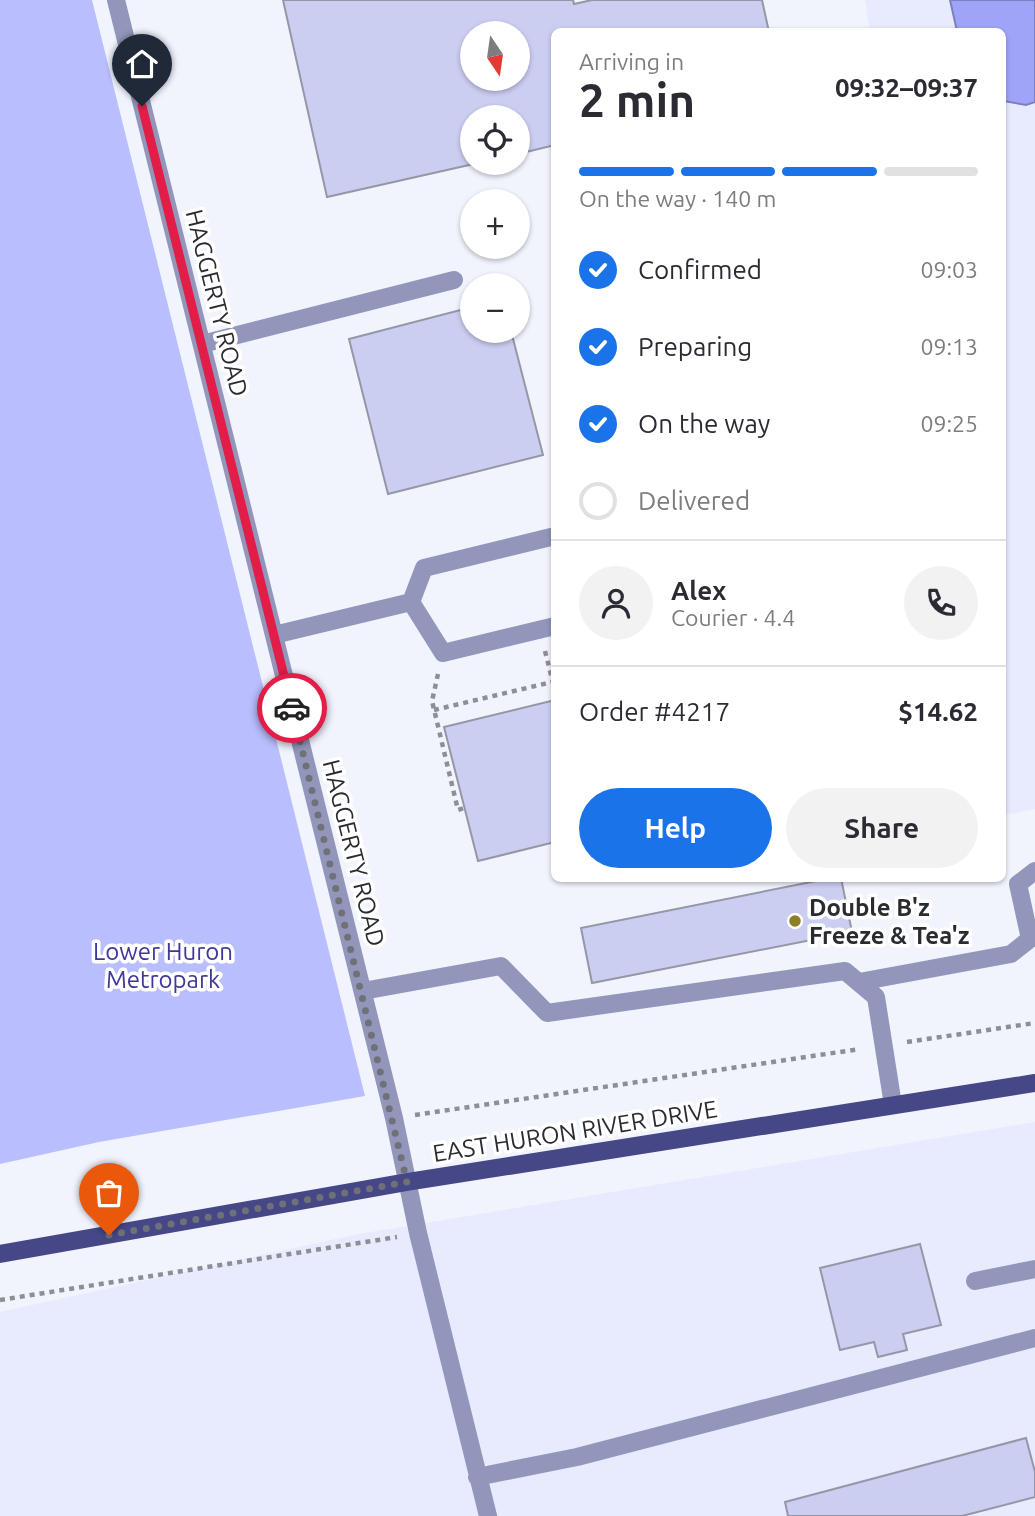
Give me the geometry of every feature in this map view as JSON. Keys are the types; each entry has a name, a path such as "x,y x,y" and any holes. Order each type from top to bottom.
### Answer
{"main road":[{"name":"EAST HURON RIVER DRIVE","path":"0,1254 407,1182 1035,1083"}],"street":[{"name":"HAGGERTY ROAD","path":"116,0 394,1118 418,1233 488,1516"},
{"path":"202,344 454,280"},
{"path":"411,602 424,568 551,537"},
{"path":"274,635 411,602"},
{"path":"411,602 443,653 551,627"},
{"path":"859,982 1011,954 1030,939 1018,884 1035,871"},
{"path":"363,992 501,967 547,1013 845,971 876,997 893,1105"},
{"path":"975,1282 1035,1269"},
{"path":"477,1477 578,1457 1035,1338"}],"path":[{"path":"550,672 551,677"},
{"path":"434,710 551,682"},
{"path":"432,701 458,810 464,808"},
{"path":"394,1118 1035,1023"},
{"path":"0,1300 418,1233"}],"shaded area":[{"path":"865,0 1035,0 1035,809 1006,814 1006,28 870,28"},
{"path":"950,0 1035,0 1035,102 1026,105 1006,102 1006,28 956,28"},
{"path":"1035,1122 1035,1516 0,1516 0,1312 359,1234"}],"green space":[{"name":"Lower Huron Metropark","path":"0,0 92,0 365,1096 99,1142 0,1164"}],"building":[{"path":"283,0 573,0 574,4 592,0 762,0 768,28 551,28 551,146 530,151 530,105 460,105 460,167 327,197"},
{"path":"460,310 460,343 514,343 543,455 388,494 349,339"},
{"path":"551,701 551,843 478,861 444,727"},
{"path":"811,882 842,882 852,932 592,983 581,928"},
{"path":"920,1244 941,1325 903,1334 907,1350 878,1357 874,1342 840,1350 820,1268"},
{"path":"1026,1438 1035,1472 1035,1497 962,1516 788,1516 785,1502"}],"way so far":[{"path":"109,1235 407,1182 394,1118 292,708"}],"place":[{"name":"Double B'z Freeze & Tea'z","path":"795,921"}],"route":[{"path":"142,106 292,708"}]}
